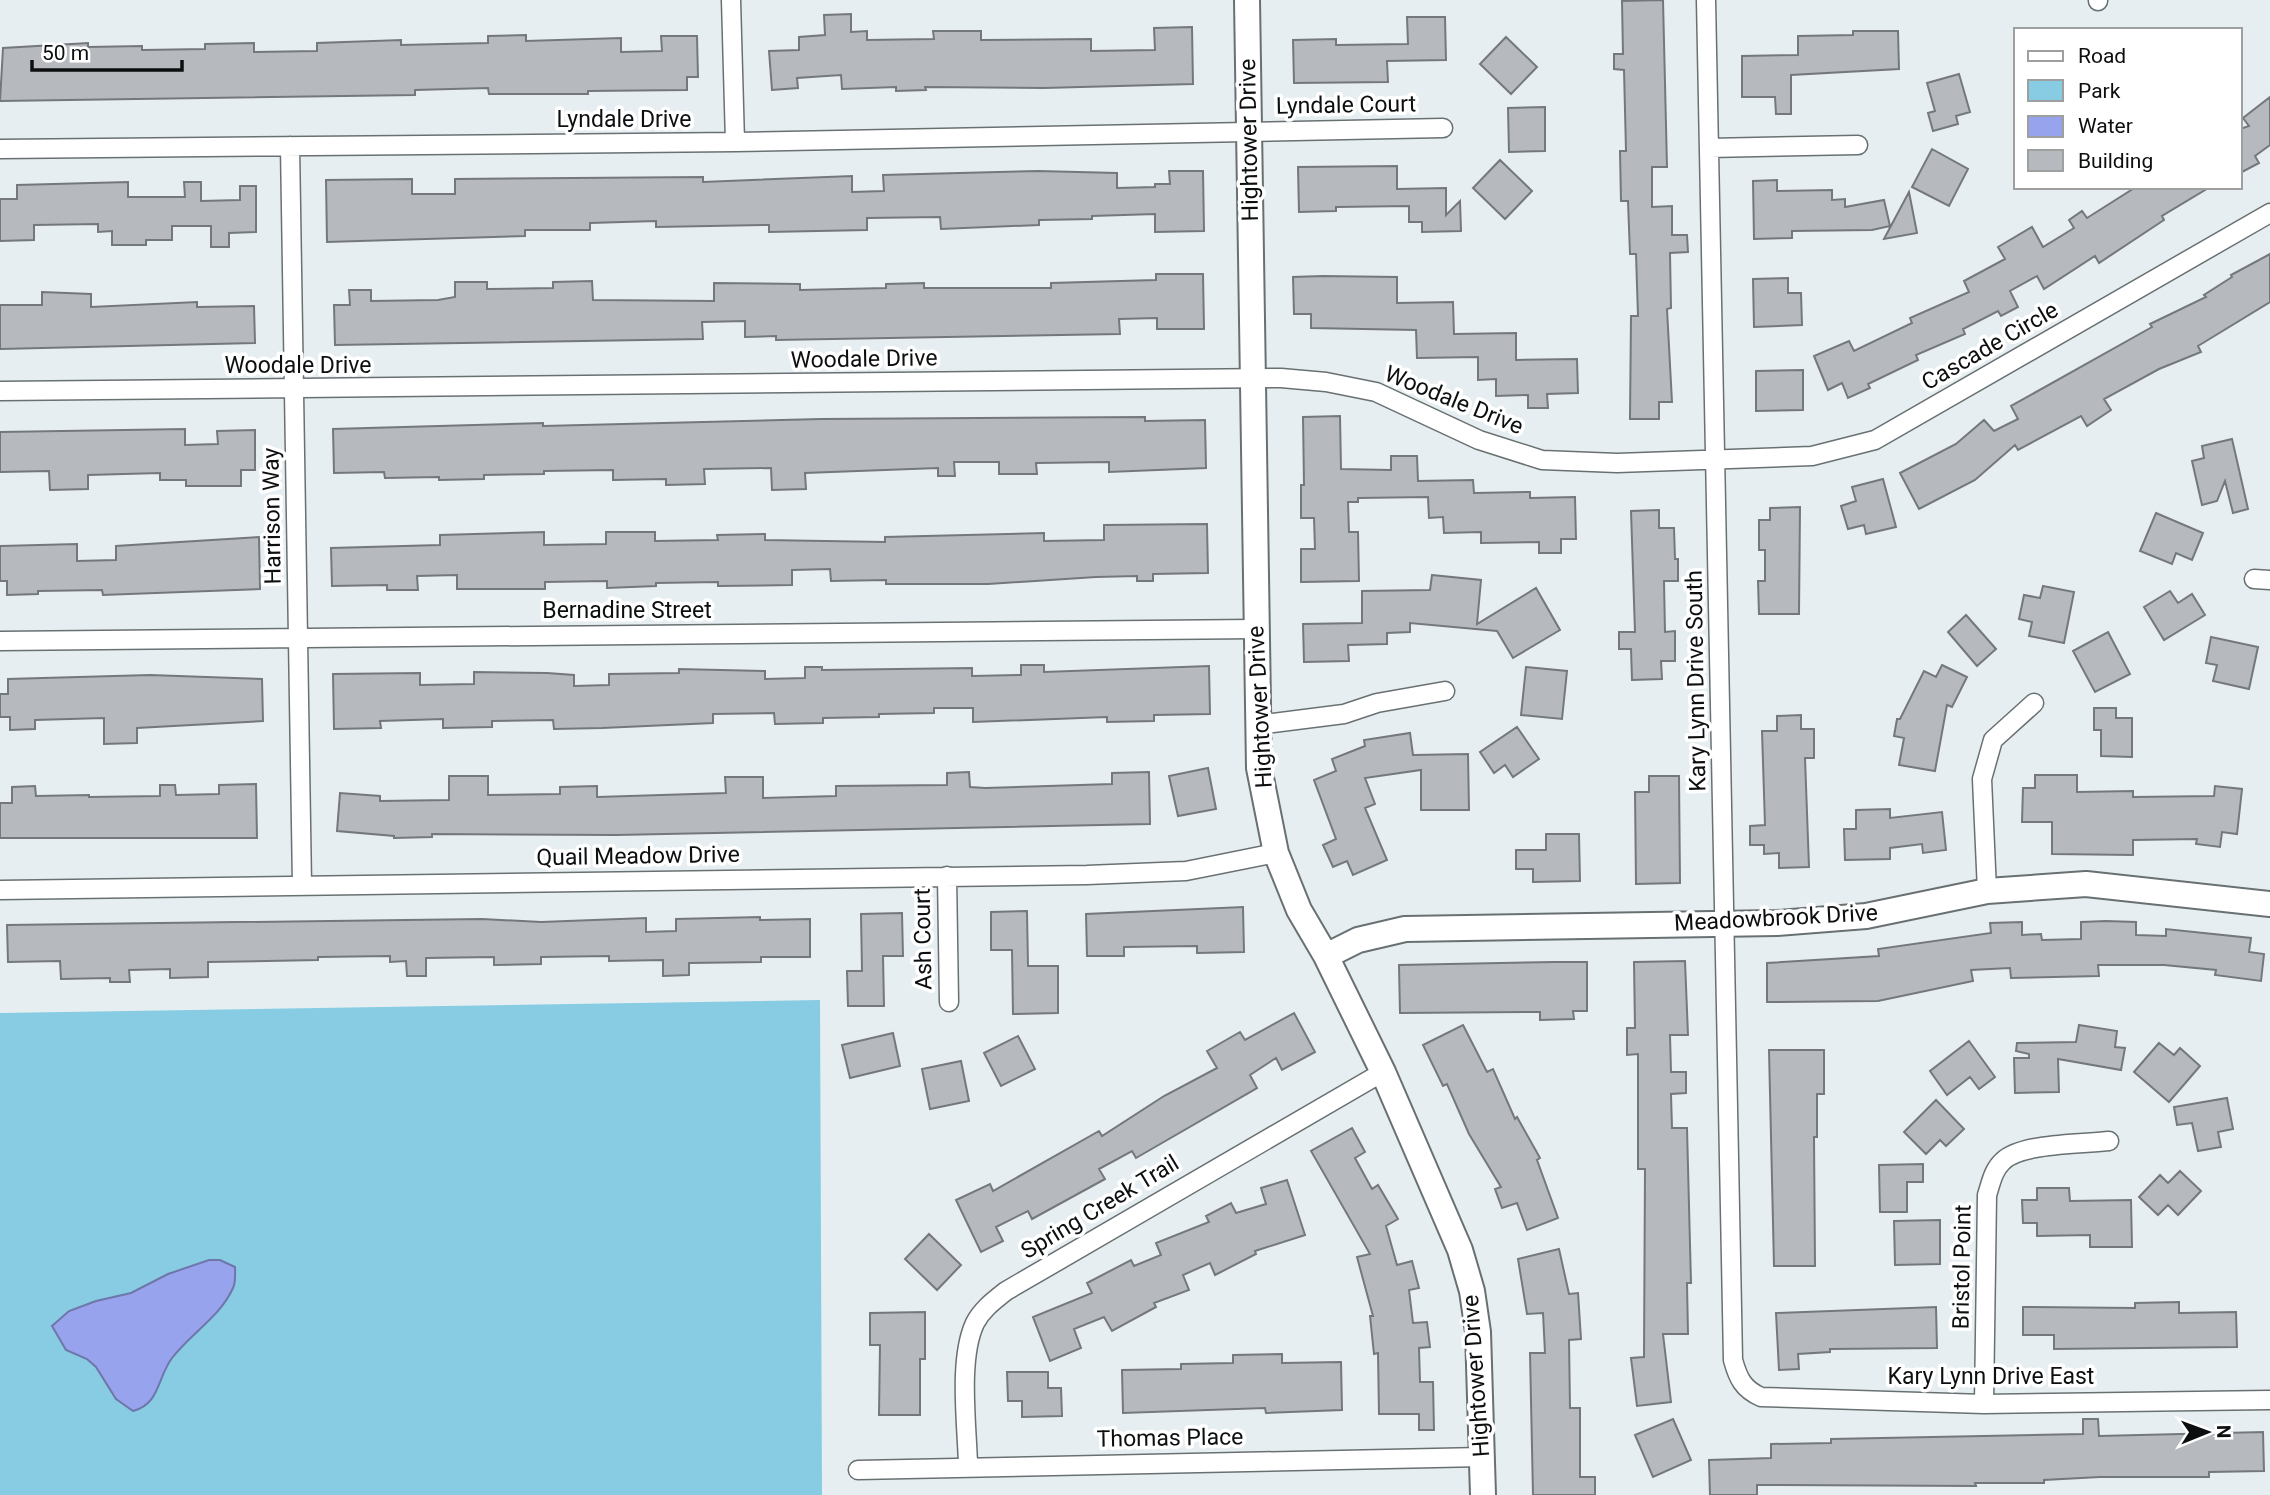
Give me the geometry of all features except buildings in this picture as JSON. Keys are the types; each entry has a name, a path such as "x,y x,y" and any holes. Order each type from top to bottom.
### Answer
{"main road":[{"name":"Hightower Drive","path":"1247,0 1256,725 1259,768 1276,853 1299,911 1326,956 1383,1072 1460,1250 1472,1291 1478,1332 1483,1495"},
{"name":"Meadowbrook Drive","path":"1326,956 1358,940 1405,929 1727,925 1867,916 1987,891 2086,884 2270,904"}],"street":[{"path":"732,0 734,142"},
{"name":"Kary Lynn Drive South","path":"1706,0 1714,460 1727,925 1733,1360"},
{"name":"Lyndale Court","path":"1248,131 1443,128"},
{"name":"Lyndale Drive","path":"0,149 734,142 1248,131"},
{"path":"1709,148 1858,145"},
{"name":"Harrison Way","path":"290,146 303,886"},
{"name":"Cascade Circle","path":"1714,460 1812,456 1875,440 2270,212"},
{"name":"Woodale Drive","path":"0,391 1252,378 1326,382 1376,393 1479,440 1542,460 1618,463 1714,460"},
{"name":"Bernadine Street","path":"0,641 1255,629"},
{"path":"1256,725 1344,713 1377,703 1445,691"},
{"path":"1987,891 1982,779 1993,740 2034,703"},
{"name":"Quail Meadow Drive","path":"0,890 1186,872 1276,853"},
{"name":"Ash Court","path":"947,876 949,1002"},
{"name":"Spring Creek Trail","path":"968,1465 969,1340 976,1320 987,1307 1006,1291 1383,1072"},
{"name":"Bristol Point","path":"1984,1404 1987,1195 1995,1170 2011,1155 2031,1149 2109,1141"},
{"name":"Kary Lynn Drive East","path":"1733,1360 1738,1379 1750,1392 1761,1397 1984,1404 2270,1401"},
{"name":"Thomas Place","path":"858,1470 968,1465 1482,1457"}],"green space":[{"path":"820,1000 822,1495 0,1495 0,1013"}],"water":[{"path":"209,1260 220,1260 235,1267 233,1288 221,1308 172,1358 153,1396 142,1408 133,1411 116,1399 96,1367 87,1359 66,1350 52,1326 69,1311 131,1293 168,1274"}]}
